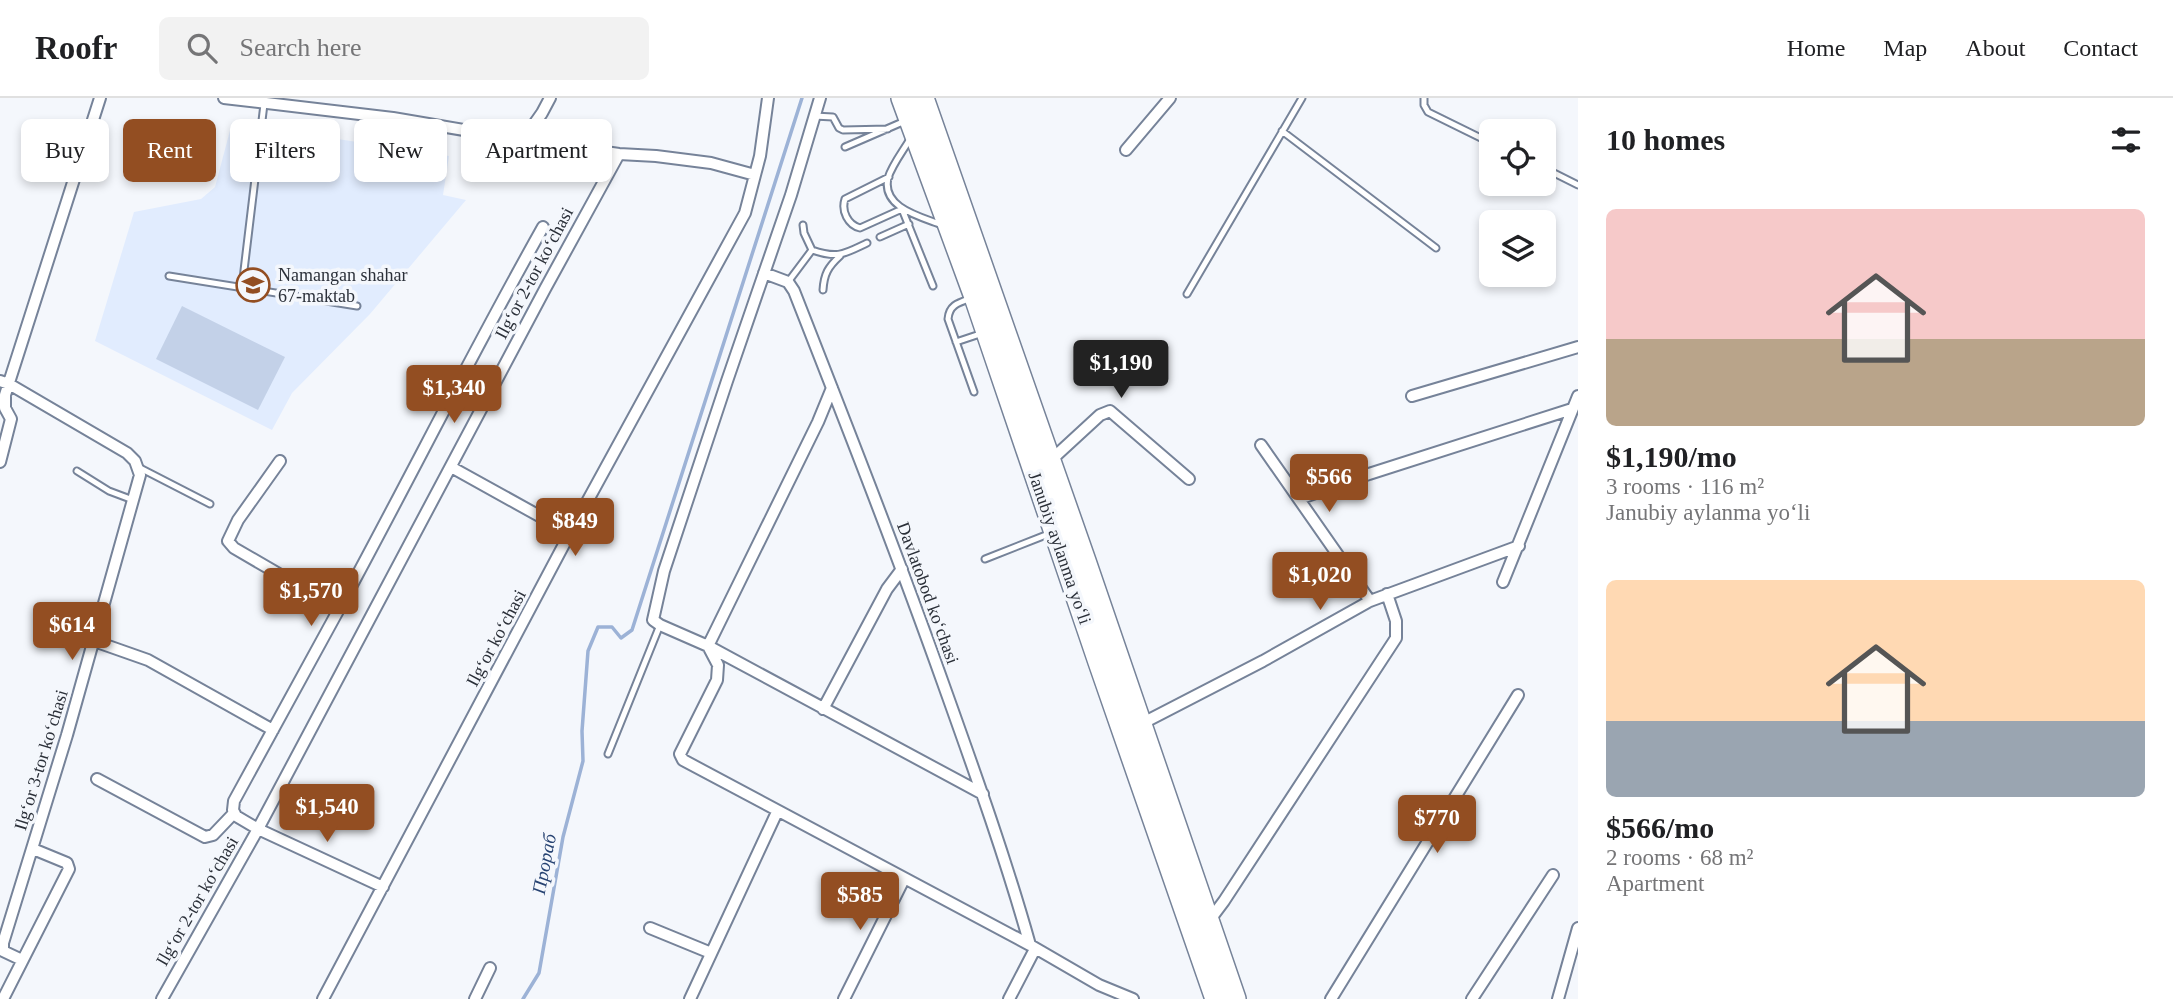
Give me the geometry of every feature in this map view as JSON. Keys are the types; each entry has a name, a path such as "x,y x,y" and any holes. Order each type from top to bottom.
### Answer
{"highway":[{"name":"Janubiy aylanma yoʻli","path":"902,98 987,331 1216,999"},
{"name":"Janubiy aylanma yoʻli","path":"923,98 1235,999"}],"street":[{"path":"0,463 11,419 4,403 5,383 100,98"},
{"path":"224,98 393,118 461,130"},
{"path":"538,119 550,98"},
{"name":"Ilgʻor koʻchasi","path":"323,999 570,533 745,213 760,156 768,98"},
{"path":"820,98 791,195 664,571 653,620 708,646 982,794"},
{"path":"1126,150 1170,98"},
{"path":"612,153 711,163 755,175"},
{"name":"Ilgʻor 2-tor koʻchasi","path":"162,999 258,829 619,154"},
{"path":"97,779 203,837 212,835 233,813 234,801 543,227"},
{"path":"764,273 788,282"},
{"name":"Davlatobod koʻchasi","path":"788,282 794,291 902,569 982,794 1032,947"},
{"path":"1412,396 1578,347"},
{"path":"5,383 127,453 138,467"},
{"path":"708,646 818,422 832,388"},
{"path":"1503,582 1578,396"},
{"path":"1299,499 1368,474 1572,409"},
{"path":"1049,461 1100,415 1110,411 1189,478"},
{"path":"1261,444 1370,601"},
{"path":"280,461 238,520 228,541 234,548 339,608"},
{"name":"Ilgʻor 3-tor koʻchasi","path":"22,960 3,951 3,943 94,641 140,475 138,467"},
{"path":"451,467 570,533"},
{"path":"1141,724 1263,662 1370,601 1519,546"},
{"path":"823,709 887,589 902,569"},
{"path":"1209,921 1391,646 1397,630 1387,594"},
{"path":"94,641 148,660 273,730"},
{"path":"708,646 718,665 717,680 680,754 682,760 1099,985 1133,999"},
{"path":"1331,999 1518,695"},
{"path":"690,999 777,811"},
{"path":"233,813 258,829 383,887"},
{"name":"Ilgʻor 3-tor koʻchasi","path":"3,999 69,866 33,849"},
{"path":"1472,999 1553,875"},
{"path":"844,999 904,879"},
{"path":"650,928 710,953"},
{"path":"1558,999 1578,928"},
{"path":"1009,999 1032,947"},
{"path":"475,999 490,968"}],"lane":[{"path":"1187,294 1302,98"},
{"path":"1424,98 1429,112 1479,137"},
{"path":"243,287 264,104"},
{"path":"814,116 833,117 843,130 888,129 913,124"},
{"path":"913,124 889,177 888,189 909,224 933,286"},
{"path":"845,147 888,129"},
{"path":"1282,131 1436,248"},
{"path":"1556,174 1578,185"},
{"path":"889,177 845,199 843,205 848,220 854,226 860,228 902,209 951,228"},
{"path":"880,237 909,224"},
{"path":"803,225 813,250 840,256"},
{"path":"823,290 827,268 840,256 867,243"},
{"path":"788,282 813,250"},
{"path":"169,276 358,306"},
{"path":"974,392 948,319 950,310 957,303 975,297"},
{"path":"956,342 987,331"},
{"path":"138,467 210,504"},
{"path":"77,471 109,491 133,500"},
{"path":"985,559 1054,532"},
{"path":"608,754 660,625"}],"shaded area":[{"name":"Namangan shahar 67-maktab","path":"230,131 230,182 340,182 340,139 354,142 354,182 445,182 443,195 466,200 370,314 292,393 272,430 95,341 134,212 201,199 215,187"},
{"path":"182,306 285,357 258,410 156,359"}],"waterway":[{"name":"Прораб","path":"523,999 539,973 563,837 583,761 582,731 588,651 598,627 612,627 621,638 632,630 802,98"}],"place":[{"name":"Namangan shahar 67-maktab","path":"253,285"}]}
